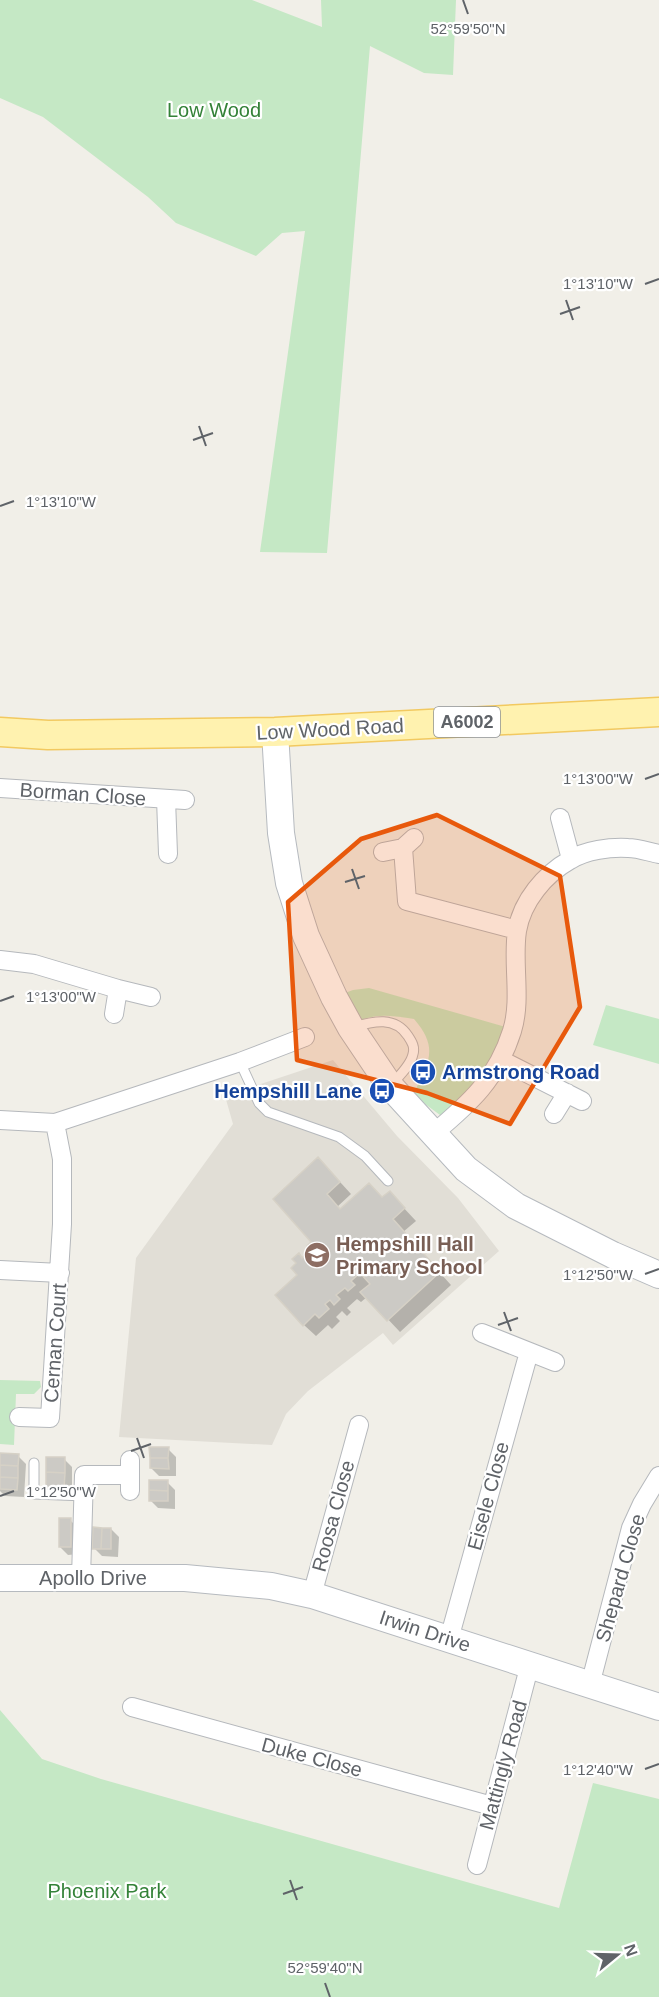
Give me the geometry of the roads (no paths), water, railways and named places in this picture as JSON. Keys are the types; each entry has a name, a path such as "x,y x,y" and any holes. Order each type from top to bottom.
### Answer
{"main road":[{"name":"Low Wood Road","path":"0,732 48,735 274,732 659,712"}],"street":[{"path":"274,732 281,833 289,883 306,936 351,1028 390,1086 466,1169 516,1206 613,1255 659,1275"},
{"name":"Borman Close","path":"0,788 176,799 168,854"},
{"path":"560,818 572,859"},
{"path":"383,852 409,843 407,901 517,930"},
{"path":"433,1134 483,1087 501,1060 513,1029 517,930 528,901 547,877 572,859 598,850 630,848 659,854"},
{"path":"0,960 34,964 151,997"},
{"path":"114,1014 118,989"},
{"path":"0,1120 55,1123 240,1062 305,1037"},
{"path":"501,1060 574,1097 554,1114"},
{"name":"Cernan Court","path":"19,1417 50,1418 60,1273 62,1159 55,1123"},
{"name":"Cernan Court","path":"0,1270 60,1273"},
{"path":"482,1333 555,1362"},
{"name":"Eisele Close","path":"449,1639 529,1353"},
{"name":"Roosa Close","path":"312,1595 351,1432"},
{"path":"81,1578 84,1475 130,1475"},
{"name":"Shepard Close","path":"590,1685 632,1528 642,1504 659,1476"},
{"name":"Apollo Drive","path":"0,1578 185,1578"},
{"name":"Irwin Drive","path":"185,1578 271,1586 312,1595 659,1707"},
{"name":"Mattingly Road","path":"477,1865 530,1664"},
{"name":"Duke Close","path":"132,1707 492,1806"}],"lane":[{"path":"351,1028 382,1022 393,1023 402,1028 414,1047 413,1056 390,1086"},
{"path":"240,1062 259,1103 268,1112 339,1137 359,1151 388,1181"},
{"path":"34,1463 34,1494 85,1496"}],"place":[{"name":"Armstrong Road","path":"423,1072"},
{"name":"Hempshill Lane","path":"382,1091"},
{"name":"Hempshill Hall Primary School","path":"317,1255"}],"park label":[{"name":"Low Wood","path":"214,110"},
{"name":"Phoenix Park","path":"107,1891"}]}
